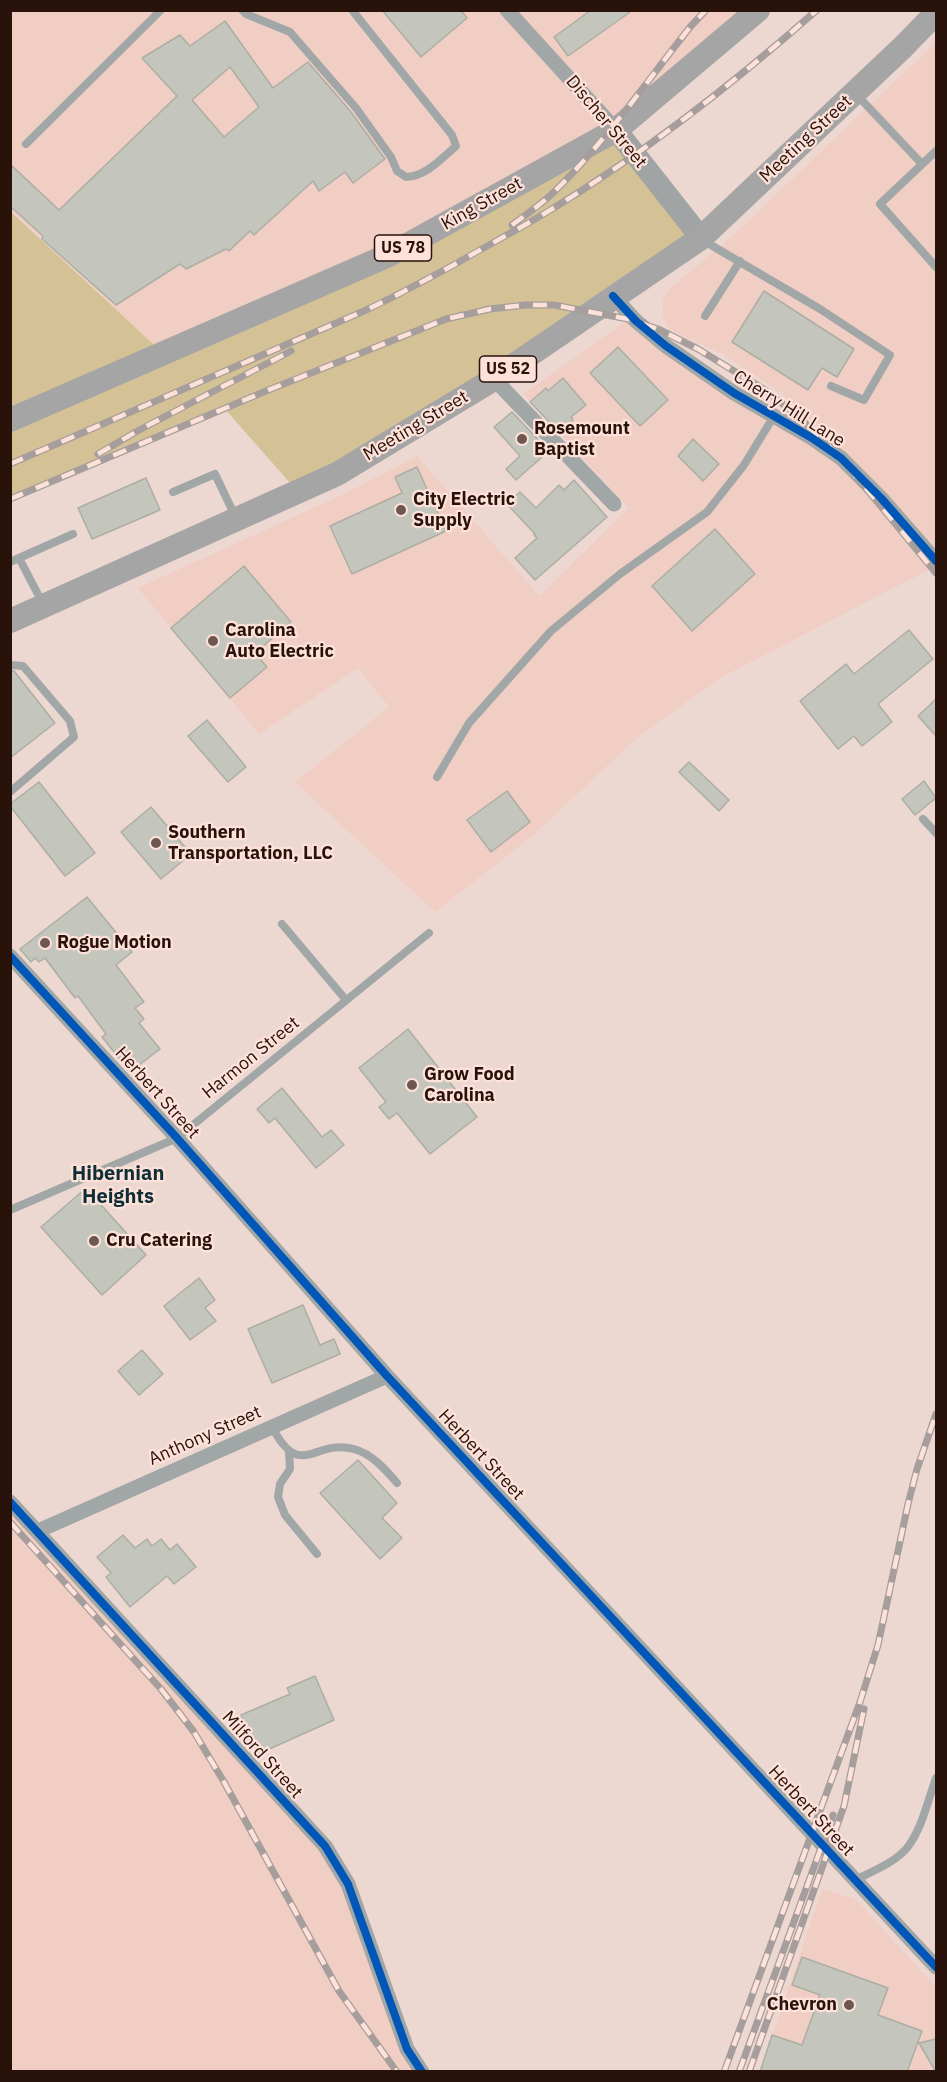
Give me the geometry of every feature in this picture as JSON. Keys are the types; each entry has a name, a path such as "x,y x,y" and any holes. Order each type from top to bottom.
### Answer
{"main road":[{"name":"King Street","path":"10,420 389,255 616,130 758,10"},
{"name":"Meeting Street","path":"10,621 337,474 494,379 700,238 855,93 936,13"}],"street":[{"name":"Discher Street","path":"507,10 616,130 700,238"},
{"name":"Cherry Hill Lane","path":"614,296 636,321 666,346 734,393 841,458 881,498 936,561"},
{"path":"494,379 614,504"},
{"name":"Herbert Street","path":"10,956 177,1138 387,1376 936,1967"},
{"name":"Anthony Street","path":"38,1531 387,1376"},
{"name":"Milford Street","path":"10,1502 325,1846 348,1884 407,2049 422,2072"}],"lane":[{"path":"26,144 161,10"},
{"path":"242,10 246,14 290,32 356,108 391,157 397,171 406,177 416,177 432,167 456,146 452,135 352,10"},
{"path":"855,93 922,164"},
{"path":"936,151 880,204 936,267"},
{"path":"700,238 820,309 890,355 864,400 831,386"},
{"path":"705,316 740,261"},
{"path":"437,777 469,723 551,631 620,574 707,512 744,465 774,416"},
{"path":"173,492 214,474 237,519"},
{"path":"10,562 73,534"},
{"path":"19,558 44,606"},
{"path":"10,665 23,666 70,721 74,737 10,792"},
{"path":"923,819 936,833"},
{"path":"282,924 346,1000"},
{"name":"Harmon Street","path":"10,1210 177,1138 429,933"},
{"path":"272,1427 279,1441 289,1452 304,1456 332,1447 354,1449 381,1464 397,1483"},
{"path":"289,1452 290,1469 280,1484 278,1497 285,1515 317,1554"},
{"path":"855,1880 887,1864 906,1849 915,1835 936,1778"}],"shaded area":[{"path":"10,11 758,11 604,137 164,354 11,211"},
{"path":"936,42 936,566 720,678 637,738 530,838 435,912 295,782 389,707 358,668 259,734 138,588 346,493 417,456 539,596 629,508 523,394 632,317 822,445 833,440 781,393 722,354 670,330 663,316 663,299 670,288 725,243"},
{"path":"616,130 701,238 298,492 224,408 11,499 10,211 164,354"},
{"path":"10,1502 325,1846 423,2071 11,2071"},
{"path":"822,1889 855,1899 936,1987 936,2071 760,2072"}],"building":[{"path":"382,10 461,10 467,18 421,57"},
{"path":"591,10 633,10 568,56 554,37"},
{"path":"225,21 273,88 308,62 351,112 385,159 353,183 345,172 319,191 313,181 254,235 250,231 229,251 226,249 186,269 180,264 116,305 42,239 43,236 10,206 10,164 59,210 177,96 142,58 180,35 190,46","holes":["230,67 259,107 224,137 192,100"]},
{"path":"764,291 854,349 837,377 822,368 808,390 732,342"},
{"path":"618,347 668,400 640,426 590,373"},
{"path":"563,378 586,405 571,417 573,420 559,432 530,402 546,388 548,391"},
{"name":"Rosemount Baptist","path":"512,412 549,451 516,480 506,469 520,456 494,427"},
{"path":"693,439 719,464 703,481 678,456"},
{"name":"City Electric Supply","path":"417,467 446,531 352,574 330,526 402,493 395,477"},
{"path":"146,478 160,510 92,539 78,508"},
{"path":"574,480 607,517 535,580 515,558 537,538 507,504 520,492 536,508 559,485 564,490"},
{"path":"715,529 755,574 692,631 652,586"},
{"path":"244,566 291,622 255,653 267,667 230,698 171,628"},
{"path":"909,630 933,659 878,704 892,722 862,746 854,736 838,749 800,701 846,664 854,674"},
{"path":"10,671 14,671 55,723 10,758"},
{"path":"936,699 936,736 918,716"},
{"path":"207,720 246,767 228,782 188,736"},
{"path":"689,762 729,800 719,811 679,772"},
{"path":"924,781 936,798 915,815 902,799"},
{"path":"39,782 95,853 65,876 10,806"},
{"path":"507,791 530,822 491,852 467,820"},
{"name":"Southern Transportation, LLC","path":"151,807 191,854 161,879 121,832"},
{"path":"87,897 132,952 116,965 144,1002 135,1008 144,1019 139,1023 160,1049 130,1072 102,1037 106,1034 78,996 75,998 45,958 39,962 35,958 31,962 20,949"},
{"name":"Grow Food Carolina","path":"408,1029 477,1117 430,1154 397,1113 389,1119 379,1107 386,1102 359,1068"},
{"path":"282,1088 322,1137 331,1130 344,1145 316,1168 275,1118 269,1123 257,1109"},
{"name":"Cru Catering","path":"86,1188 146,1255 102,1295 41,1227"},
{"path":"199,1278 215,1300 205,1308 216,1321 190,1340 164,1306"},
{"path":"303,1305 320,1345 334,1339 340,1354 272,1383 248,1329"},
{"path":"142,1350 163,1374 139,1395 118,1371"},
{"path":"358,1460 397,1503 382,1518 402,1538 380,1559 320,1493"},
{"path":"123,1535 135,1548 147,1539 152,1546 161,1539 170,1550 177,1544 196,1567 174,1584 167,1576 130,1607 106,1577 111,1573 97,1557"},
{"path":"315,1676 334,1720 258,1754 241,1715 290,1694 287,1688"},
{"name":"Chevron","path":"802,1957 888,1988 878,2015 922,2031 907,2072 760,2072 772,2035 802,2045 820,1995 792,1985"},
{"path":"936,2039 936,2072 919,2043"}],"railway":[{"path":"512,225 546,199 574,171 706,10"},
{"path":"10,464 364,311 516,230 587,187 689,116 817,10"},
{"path":"10,499 266,391 446,319 490,309 525,305 554,305 628,319 658,329 698,349 765,390 798,416 841,458 936,573"},
{"path":"98,454 141,429 291,351"},
{"path":"724,2072 860,1702 878,1645 917,1469 936,1414"},
{"path":"10,1522 161,1689 194,1732 339,1991 397,2072"},
{"path":"749,2072 844,1806 864,1709"},
{"path":"739,2072 833,1815"}],"cycle path":[{"path":"613,296 636,321 666,346 734,393 812,438 841,458 881,498 936,561"},
{"path":"10,956 177,1138 387,1376 936,1967"},
{"path":"10,1502 325,1846 348,1884 407,2049 422,2072"}],"place":[{"name":"Rosemount Baptist","path":"522,439"},
{"name":"City Electric Supply","path":"401,510"},
{"name":"Carolina Auto Electric","path":"213,641"},
{"name":"Southern Transportation, LLC","path":"156,843"},
{"name":"Rogue Motion","path":"45,943"},
{"name":"Grow Food Carolina","path":"412,1085"},
{"name":"Cru Catering","path":"94,1241"},
{"name":"Chevron","path":"849,2005"}],"district":[{"name":"Hibernian Heights","path":"118,1186"}]}
